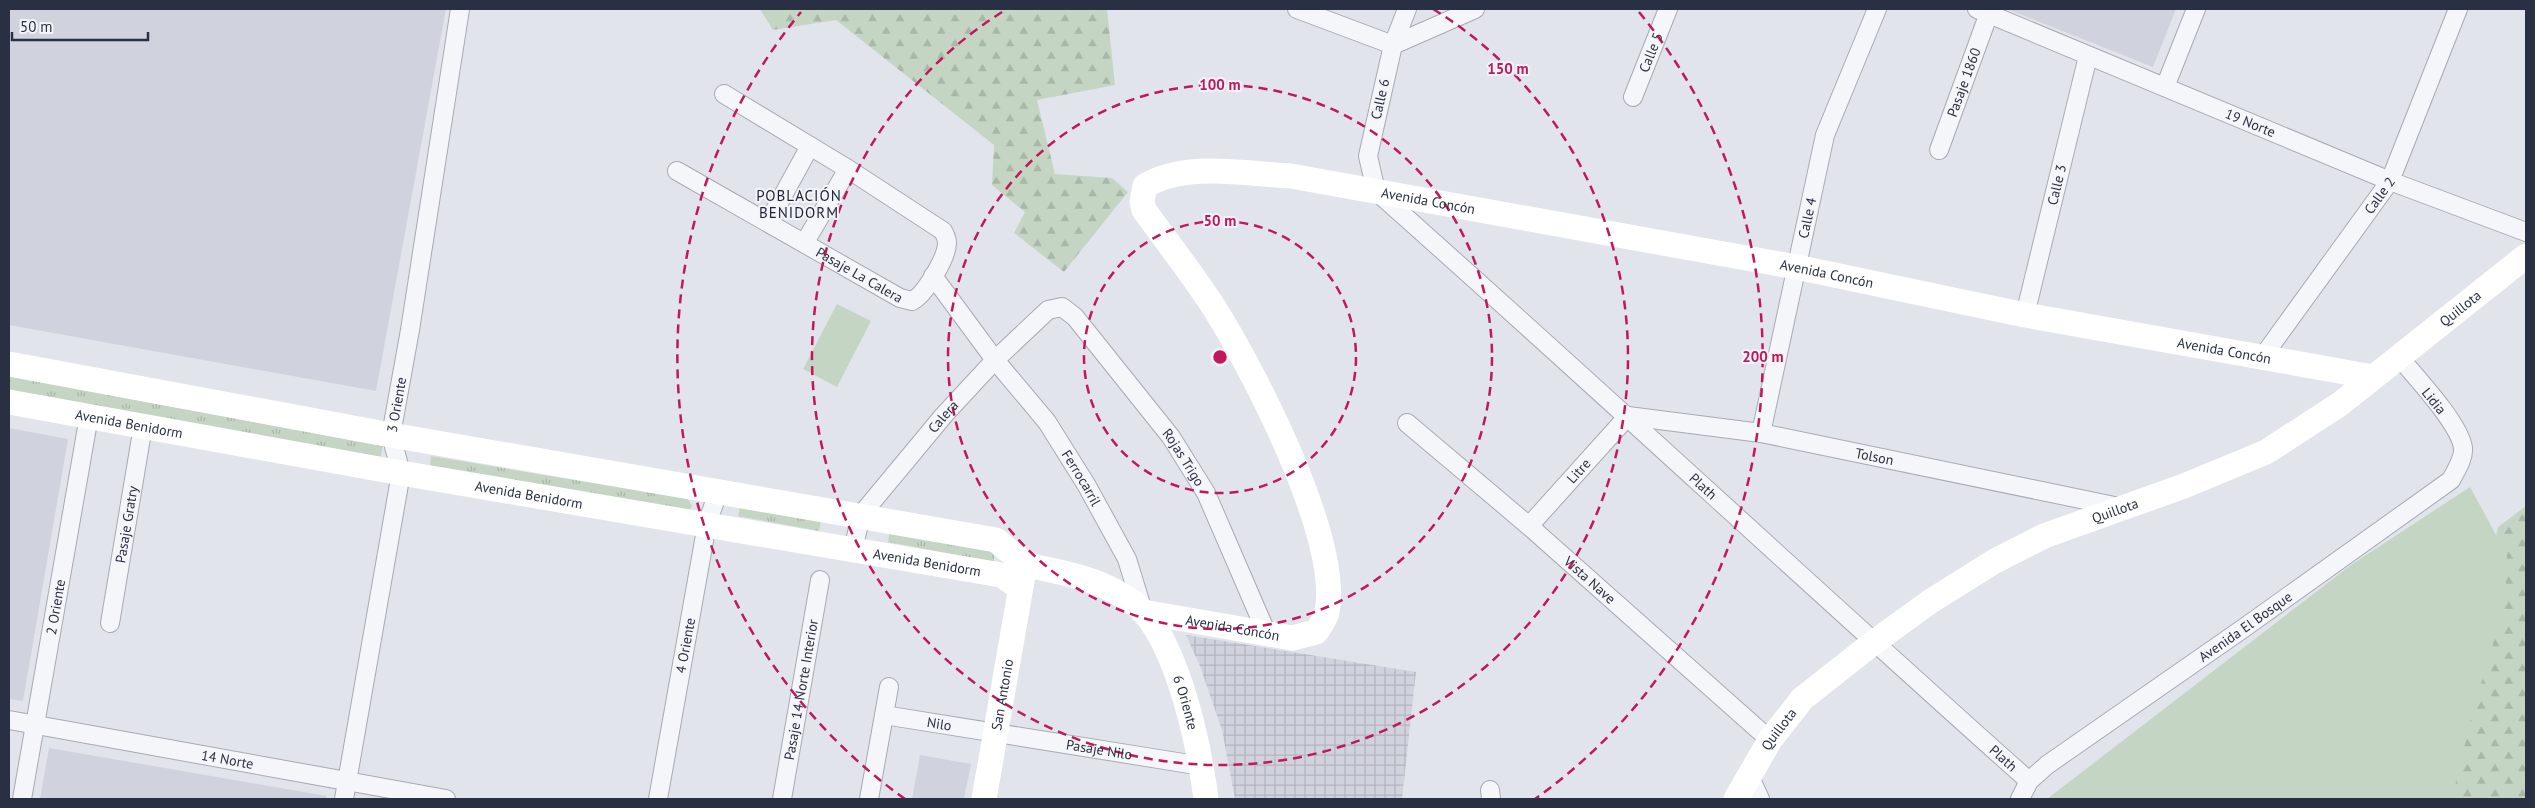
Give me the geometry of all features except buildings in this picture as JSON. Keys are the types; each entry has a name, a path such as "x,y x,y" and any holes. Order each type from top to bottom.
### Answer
{"main road":[{"name":"Avenida Concón","path":"1143,612 1292,638 1316,632 1327,614 1329,593 1326,570 1312,510 1286,446 1216,311 1144,210 1142,201 1145,186 1159,178 1177,174 1211,172 1291,176 1376,190 1796,267 2025,315 2261,359 2374,377"},
{"name":"Quillota","path":"1736,799 1770,740 1802,699 1873,642 1931,601 1995,561 2044,536 2119,507 2184,486 2266,452 2340,404 2526,256"},
{"path":"9,364 391,435 996,540 1025,564 1088,580 1116,592 1143,612"},
{"name":"Avenida Benidorm","path":"9,402 401,474 1001,575 1020,588"},
{"path":"1020,588 1025,564"},
{"name":"San Antonio","path":"984,799 1020,588"},
{"name":"6 Oriente","path":"1143,612 1163,644 1178,680 1202,766 1206,799"}],"street":[{"name":"3 Oriente","path":"344,799 401,474 391,435 410,330 460,9"},
{"path":"1298,9 1393,45 1476,9"},
{"name":"Calle 6","path":"1376,190 1368,156 1393,45 1407,9"},
{"name":"Calle 5","path":"1633,98 1668,9"},
{"name":"Calle 4","path":"1761,433 1825,135 1877,9"},
{"path":"2165,87 2196,9"},
{"name":"Calle 2","path":"2261,359 2390,181 2458,9"},
{"name":"19 Norte","path":"1983,11 2390,181 2526,232"},
{"name":"Pasaje 1860","path":"1938,150 1983,11"},
{"name":"Calle 3","path":"2025,315 2088,56"},
{"name":"Pasaje La Calera","path":"678,171 906,300 912,301 922,294 933,276 946,250 946,237 943,231 848,168 724,94"},
{"path":"769,221 810,146"},
{"name":"Pasaje La Calera","path":"805,242 848,168"},
{"name":"Plath","path":"1376,190 1628,416 1873,642 2029,782"},
{"path":"933,276 995,360"},
{"name":"Rojas Trigo","path":"1062,306 1075,317 1171,437 1206,493 1267,634"},
{"name":"Calera","path":"853,550 860,515 944,415 995,360 1048,310 1062,306"},
{"name":"Lidia","path":"2399,357 2456,429 2463,448"},
{"name":"Ferrocarril","path":"995,360 1047,422 1087,486 1127,559 1143,612"},
{"name":"2 Oriente","path":"22,799 90,416"},
{"name":"Tolson","path":"1628,416 1761,433 2119,507"},
{"name":"Litre","path":"1529,526 1628,416"},
{"name":"Vista Nave","path":"1407,423 1529,526 1770,740"},
{"name":"Pasaje Gratry","path":"110,623 142,426"},
{"name":"Avenida El Bosque","path":"2020,799 2029,782 2055,760 2451,480 2460,464 2463,448"},
{"name":"4 Oriente","path":"658,799 707,524 718,492"},
{"name":"Pasaje 14 Norte Interior","path":"782,799 820,580"},
{"path":"869,799 889,687"},
{"name":"Nilo","path":"884,715 996,733"},
{"name":"14 Norte","path":"9,720 446,799"},
{"name":"Pasaje Nilo","path":"996,733 1202,766"},
{"path":"1749,775 1760,799"}],"shaded area":[{"path":"9,9 446,9 376,391 9,325"},
{"path":"2007,9 2176,9 2153,67"},
{"path":"9,428 68,439 23,701 9,699"},
{"path":"1186,635 1416,672 1402,799 1235,799 1222,730 1200,666"},
{"path":"49,748 327,796 326,799 40,799"},
{"path":"920,755 971,764 964,799 912,799"}],"green space":[{"path":"760,9 1107,9 1115,85 1037,100 1055,174 1112,178 1128,192 1064,272 1014,233 1025,212 992,185 994,145 836,20 773,30"},
{"path":"837,304 871,321 837,387 803,369"},
{"path":"9,376 383,446 380,460 9,392"},
{"path":"431,456 688,499 692,506 689,511 430,467"},
{"path":"2470,487 2507,555 2505,604 2471,718 2452,799 2047,799 2351,565"},
{"path":"2526,506 2526,799 2430,799 2481,607 2498,527"},
{"path":"740,507 821,521 819,531 738,516"},
{"path":"890,530 994,549 994,562 888,542"}],"district":[{"name":"POBLACIÓN BENIDORM","path":"799,204"}]}
